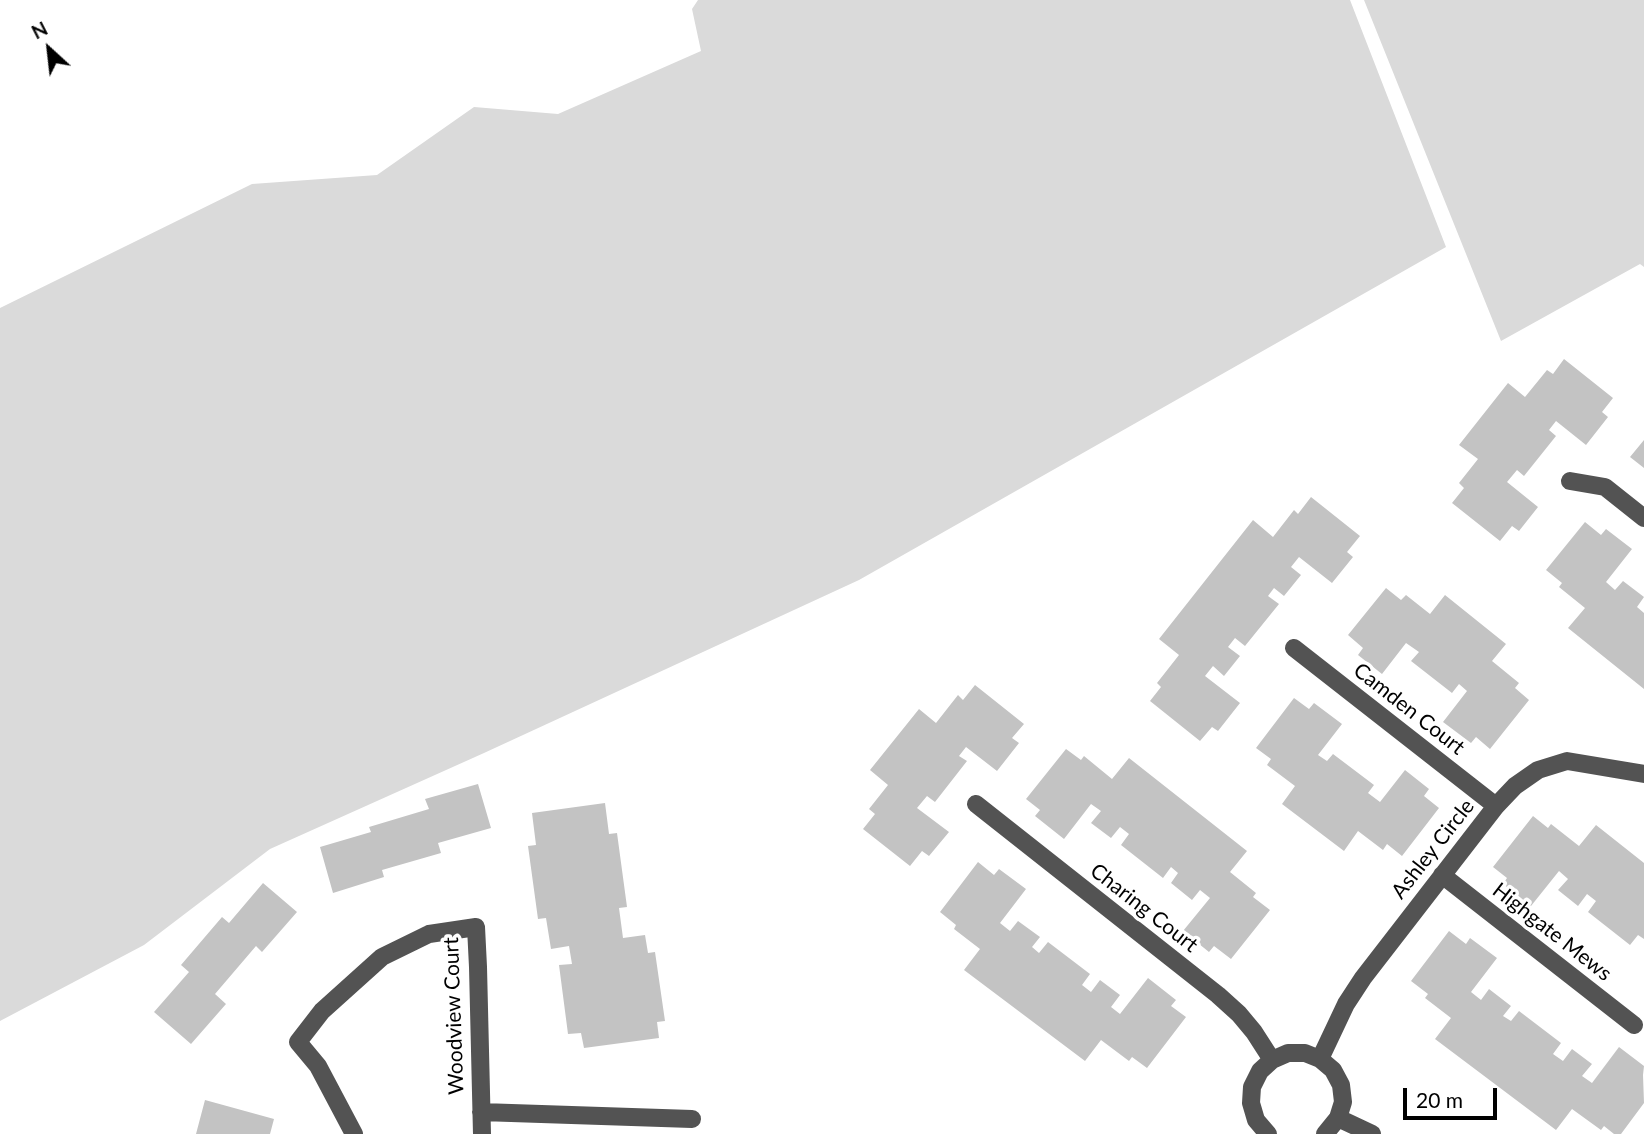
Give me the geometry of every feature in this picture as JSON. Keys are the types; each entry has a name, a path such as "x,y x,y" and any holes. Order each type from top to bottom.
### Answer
{"street":[{"path":"1570,481 1605,487 1644,518"},
{"name":"Camden Court","path":"1294,648 1496,806"},
{"name":"Ashley Circle","path":"1320,1059 1346,1003 1384,949 1496,806 1515,786 1538,770 1567,761 1644,774"},
{"name":"Charing Court","path":"976,804 1218,995 1254,1032 1272,1060"},
{"name":"Highgate Mews","path":"1442,875 1634,1025"},
{"name":"Woodview Court","path":"354,1134 318,1066 298,1042 322,1011 382,957 429,934 476,927 482,1134"},
{"path":"1268,1134 1256,1120 1251,1103 1252,1087 1260,1071 1272,1060 1288,1053 1305,1053 1320,1059 1333,1070 1340,1085 1343,1102 1338,1118 1325,1134"},
{"path":"481,1112 692,1119"},
{"path":"1338,1118 1372,1134"}],"shaded area":[{"path":"698,0 1350,0 1446,247 859,580 270,849 144,945 0,1021 0,308 252,184 377,175 474,107 558,114 701,51 692,9"},
{"path":"1364,0 1644,0 1644,267 1640,264 1501,341"}],"building":[{"path":"1564,359 1613,398 1602,412 1608,417 1586,445 1556,421 1549,430 1556,436 1524,476 1517,470 1507,482 1538,507 1519,531 1512,526 1500,541 1452,503 1464,488 1459,483 1478,459 1459,445 1508,383 1525,397 1547,370 1553,374"},
{"path":"1644,440 1644,468 1630,457"},
{"path":"1311,497 1360,536 1347,552 1353,557 1332,583 1299,557 1291,567 1301,575 1284,596 1274,588 1268,596 1279,604 1245,646 1235,638 1228,647 1240,656 1224,676 1213,666 1205,676 1240,703 1218,731 1212,727 1200,741 1150,701 1161,687 1157,683 1179,655 1159,639 1253,520 1273,537 1294,510 1298,514"},
{"path":"1585,522 1601,535 1606,529 1632,549 1606,582 1615,590 1623,581 1644,597 1637,607 1644,613 1644,689 1568,628 1585,608 1559,587 1562,583 1546,570"},
{"path":"1386,588 1401,600 1406,595 1430,614 1445,595 1506,644 1492,661 1519,683 1515,688 1529,700 1490,749 1476,737 1471,743 1443,722 1467,691 1459,684 1452,693 1411,661 1419,652 1406,643 1382,674 1358,655 1363,648 1348,635"},
{"path":"975,685 1024,724 1012,738 1019,743 997,771 966,747 959,756 967,761 935,802 927,796 917,808 949,832 929,856 922,851 910,866 863,829 875,814 869,809 888,785 870,770 919,709 936,723 958,695 963,700"},
{"path":"1294,698 1309,709 1314,703 1342,724 1318,755 1327,761 1333,754 1374,785 1368,793 1380,802 1405,770 1429,789 1424,796 1439,808 1402,856 1387,844 1383,850 1358,831 1344,851 1282,804 1295,786 1267,765 1271,759 1256,748"},
{"path":"1066,749 1081,760 1084,756 1112,779 1129,758 1247,851 1230,872 1256,893 1253,897 1270,910 1231,959 1214,946 1209,952 1183,931 1210,898 1200,890 1192,900 1171,883 1178,873 1171,867 1163,878 1121,845 1129,834 1120,827 1111,838 1091,823 1101,811 1091,804 1064,839 1035,816 1040,810 1026,799"},
{"path":"478,784 491,828 438,843 441,853 382,870 384,877 333,893 320,847 371,832 369,827 429,809 425,799"},
{"path":"605,803 609,834 617,833 627,907 619,908 623,938 645,935 648,953 655,952 665,1021 657,1022 659,1038 584,1048 581,1033 568,1034 559,965 572,964 569,946 551,949 546,918 538,919 528,846 536,845 532,813"},
{"path":"1533,816 1548,828 1551,824 1579,846 1596,825 1644,863 1644,939 1638,935 1630,945 1588,912 1596,901 1587,894 1578,906 1558,890 1568,879 1559,871 1531,906 1503,884 1507,878 1493,867"},
{"path":"978,862 994,875 999,869 1026,889 1000,923 1010,931 1018,921 1040,937 1032,947 1039,953 1048,942 1090,974 1082,985 1091,992 1100,980 1120,995 1111,1007 1120,1014 1148,978 1176,1000 1171,1006 1186,1017 1147,1068 1132,1057 1129,1061 1101,1040 1085,1061 964,970 980,949 954,929 956,925 940,912"},
{"path":"263,883 297,912 262,952 256,946 215,994 226,1004 191,1044 154,1012 189,972 181,965 222,917 229,923"},
{"path":"1449,931 1466,944 1470,938 1497,958 1471,992 1481,1000 1489,989 1511,1006 1503,1016 1511,1021 1519,1011 1561,1043 1553,1054 1563,1061 1572,1049 1592,1064 1582,1076 1592,1083 1619,1047 1644,1066 1644,1103 1621,1134 1614,1134 1604,1126 1601,1130 1572,1109 1556,1130 1435,1039 1451,1018 1425,998 1428,994 1411,981"},
{"path":"205,1100 274,1119 270,1134 196,1134"}]}
